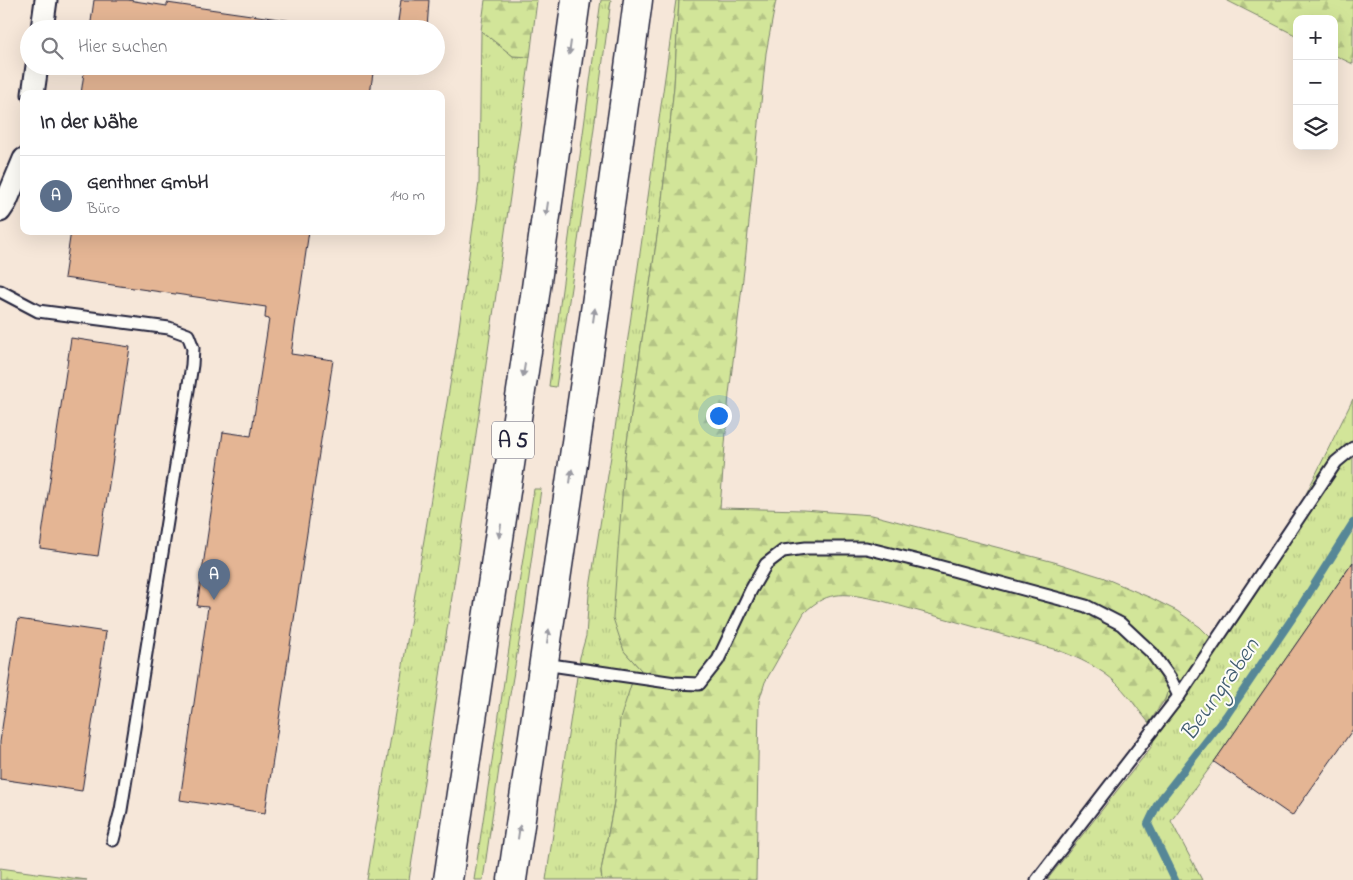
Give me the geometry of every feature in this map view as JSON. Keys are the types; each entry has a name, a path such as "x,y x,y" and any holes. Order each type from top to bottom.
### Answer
{"highway":[{"name":"A 5","path":"448,880 530,334 576,0"},
{"path":"512,880 638,0"}],"street":[{"path":"43,20 46,0"},
{"path":"33,90 35,75"},
{"path":"0,210 6,202 20,169"}],"lane":[{"path":"0,291 38,311 169,328 188,335 193,348 192,365 121,810 113,840"},
{"path":"1037,880 1179,696 1336,462 1353,448"},
{"path":"544,664 675,684 699,684 718,660 751,590 766,564 783,551 806,548 866,548 1086,606 1121,624 1152,653 1170,678 1179,696"}],"green space":[{"path":"485,0 537,0 530,57 513,56 481,31"},
{"path":"601,0 611,0 586,188 556,387 549,386"},
{"path":"676,0 679,0 674,86 661,209 625,456 624,651 641,670 631,685 614,802 601,871 602,880 546,880 580,657 586,636 589,594 612,450"},
{"path":"679,0 776,0 766,53 745,262 729,394 720,508 803,510 872,515 1054,562 1102,577 1151,598 1177,611 1200,627 1211,638 1204,653 1190,671 1167,693 1149,723 1111,678 1087,663 1063,652 879,600 848,595 831,596 813,605 804,613 765,682 759,701 756,880 602,880 601,871 614,802 620,719 631,685 641,670 624,651 613,618 625,456 661,209 674,86"},
{"path":"1226,0 1353,0 1353,64 1338,57 1338,15 1293,15 1293,34"},
{"path":"481,31 513,56 530,57 465,511 409,880 367,880 456,349 479,183"},
{"path":"1353,399 1353,562 1171,821 1202,880 1047,880 1152,746 1167,693 1190,671 1204,653 1211,638 1238,602 1303,500"},
{"path":"534,489 541,489 524,614 508,706 483,880 474,880 515,609"},
{"path":"0,868 87,880 0,880"}],"building":[{"path":"94,0 128,0 167,6 167,3 286,20 91,20"},
{"path":"401,0 429,0 428,20 398,20"},
{"path":"84,75 373,75 371,90 82,90"},
{"path":"70,235 308,235 291,354 333,360 265,813 180,800 208,607 197,606 223,432 251,436 269,319 265,318 266,307 64,278"},
{"path":"71,338 130,347 98,556 40,548"},
{"path":"1353,562 1353,729 1292,816 1214,762"},
{"path":"18,619 106,632 82,791 0,779 0,742"}],"waterway":[{"name":"Beungraben","path":"1175,880 1148,824 1158,803 1226,716 1302,604 1353,523"}],"place":[{"name":"Genthner GmbH","path":"214,600"}]}
